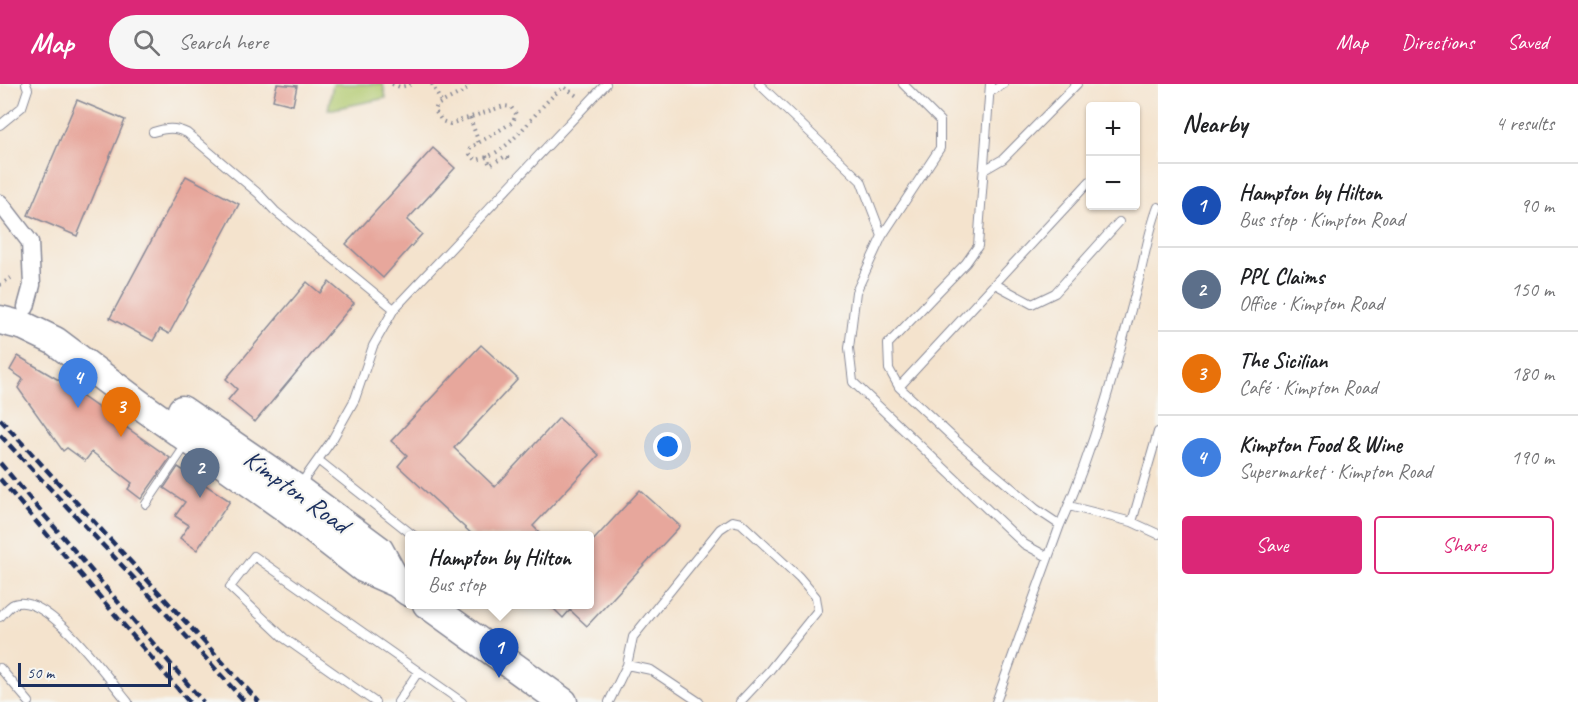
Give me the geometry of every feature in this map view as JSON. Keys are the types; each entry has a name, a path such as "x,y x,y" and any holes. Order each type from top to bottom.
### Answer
{"highway":[{"name":"Kimpton Road","path":"12,295 64,327 290,498"},
{"name":"Kimpton Road","path":"0,320 24,326 55,341 190,440 379,550 403,587"},
{"path":"442,612 563,702"}],"street":[{"path":"0,202 30,242 32,285 12,295"}],"lane":[{"path":"0,125 22,107 28,89 26,84"},
{"path":"290,498 332,440 355,399 373,346 394,309 606,84"},
{"path":"759,84 861,181 882,236"},
{"path":"903,84 940,121 940,148 882,236 856,292 849,348 853,382 1024,544 1048,557"},
{"path":"1004,84 990,88 978,246 966,263 888,344 890,369 899,387 961,446 1036,509 1060,525"},
{"path":"984,170 1003,159 1077,84"},
{"path":"153,132 178,128 187,133 259,194 275,211 394,309"},
{"path":"899,387 1086,185"},
{"path":"996,702 1091,446 1137,288 1151,224 1158,207"},
{"path":"995,284 1032,303 1055,293 1119,222"},
{"path":"1132,522 1158,432"},
{"path":"146,504 190,440"},
{"path":"318,460 408,531"},
{"path":"1069,506 1132,522 1158,534"},
{"path":"609,702 627,665 633,637 720,530 732,521 741,523 799,577 816,597 818,610 740,702"},
{"path":"375,702 284,638 230,587 254,556 462,702"},
{"path":"0,617 14,604 28,604 41,608 60,622 128,702"},
{"path":"627,665 651,670 699,702"},
{"path":"0,668 29,702"},
{"path":"398,702 418,672"}],"path":[{"path":"392,84 400,87 413,84"},
{"path":"432,84 441,102"},
{"path":"468,84 468,89 464,92 437,105 435,111 446,124 504,106 511,107 516,114 513,122 470,148 470,154 476,160 512,140 564,87 569,88 587,104"},
{"path":"470,118 479,143"},
{"path":"486,156 490,165 506,156 511,162"},
{"path":"0,285 12,295"}],"green space":[{"path":"333,84 383,84 386,98 328,110"}],"building":[{"path":"277,84 297,86 293,105 273,100"},
{"path":"77,100 125,120 77,236 28,215"},
{"path":"433,148 455,168 407,220 422,234 383,278 346,244"},
{"path":"186,176 239,204 169,334 160,329 153,341 110,318"},
{"path":"307,282 320,293 329,282 354,303 255,422 228,400 237,389 226,379"},
{"path":"481,345 518,379 454,448 495,487 559,418 599,455 533,526 538,531 469,531 398,466 407,455 391,441"},
{"path":"18,356 57,379 170,458 141,499 128,489 132,483 92,452 85,461 67,448 63,451 18,388 23,379 10,370"},
{"path":"178,467 230,501 197,550 180,538 189,525 175,516 185,502 164,488"},
{"path":"640,490 680,526 587,626 570,610 563,618 554,609 594,609 594,540"}],"railway":[{"path":"0,419 259,702"},
{"path":"0,435 143,588 245,702"},
{"path":"0,463 203,702"},
{"path":"0,479 189,702"}],"place":[{"name":"Kimpton Food & Wine","path":"78,408"},
{"name":"The Sicilian","path":"121,437"},
{"name":"PPL Claims","path":"200,498"},
{"name":"Hampton by Hilton","path":"499,678"}]}
